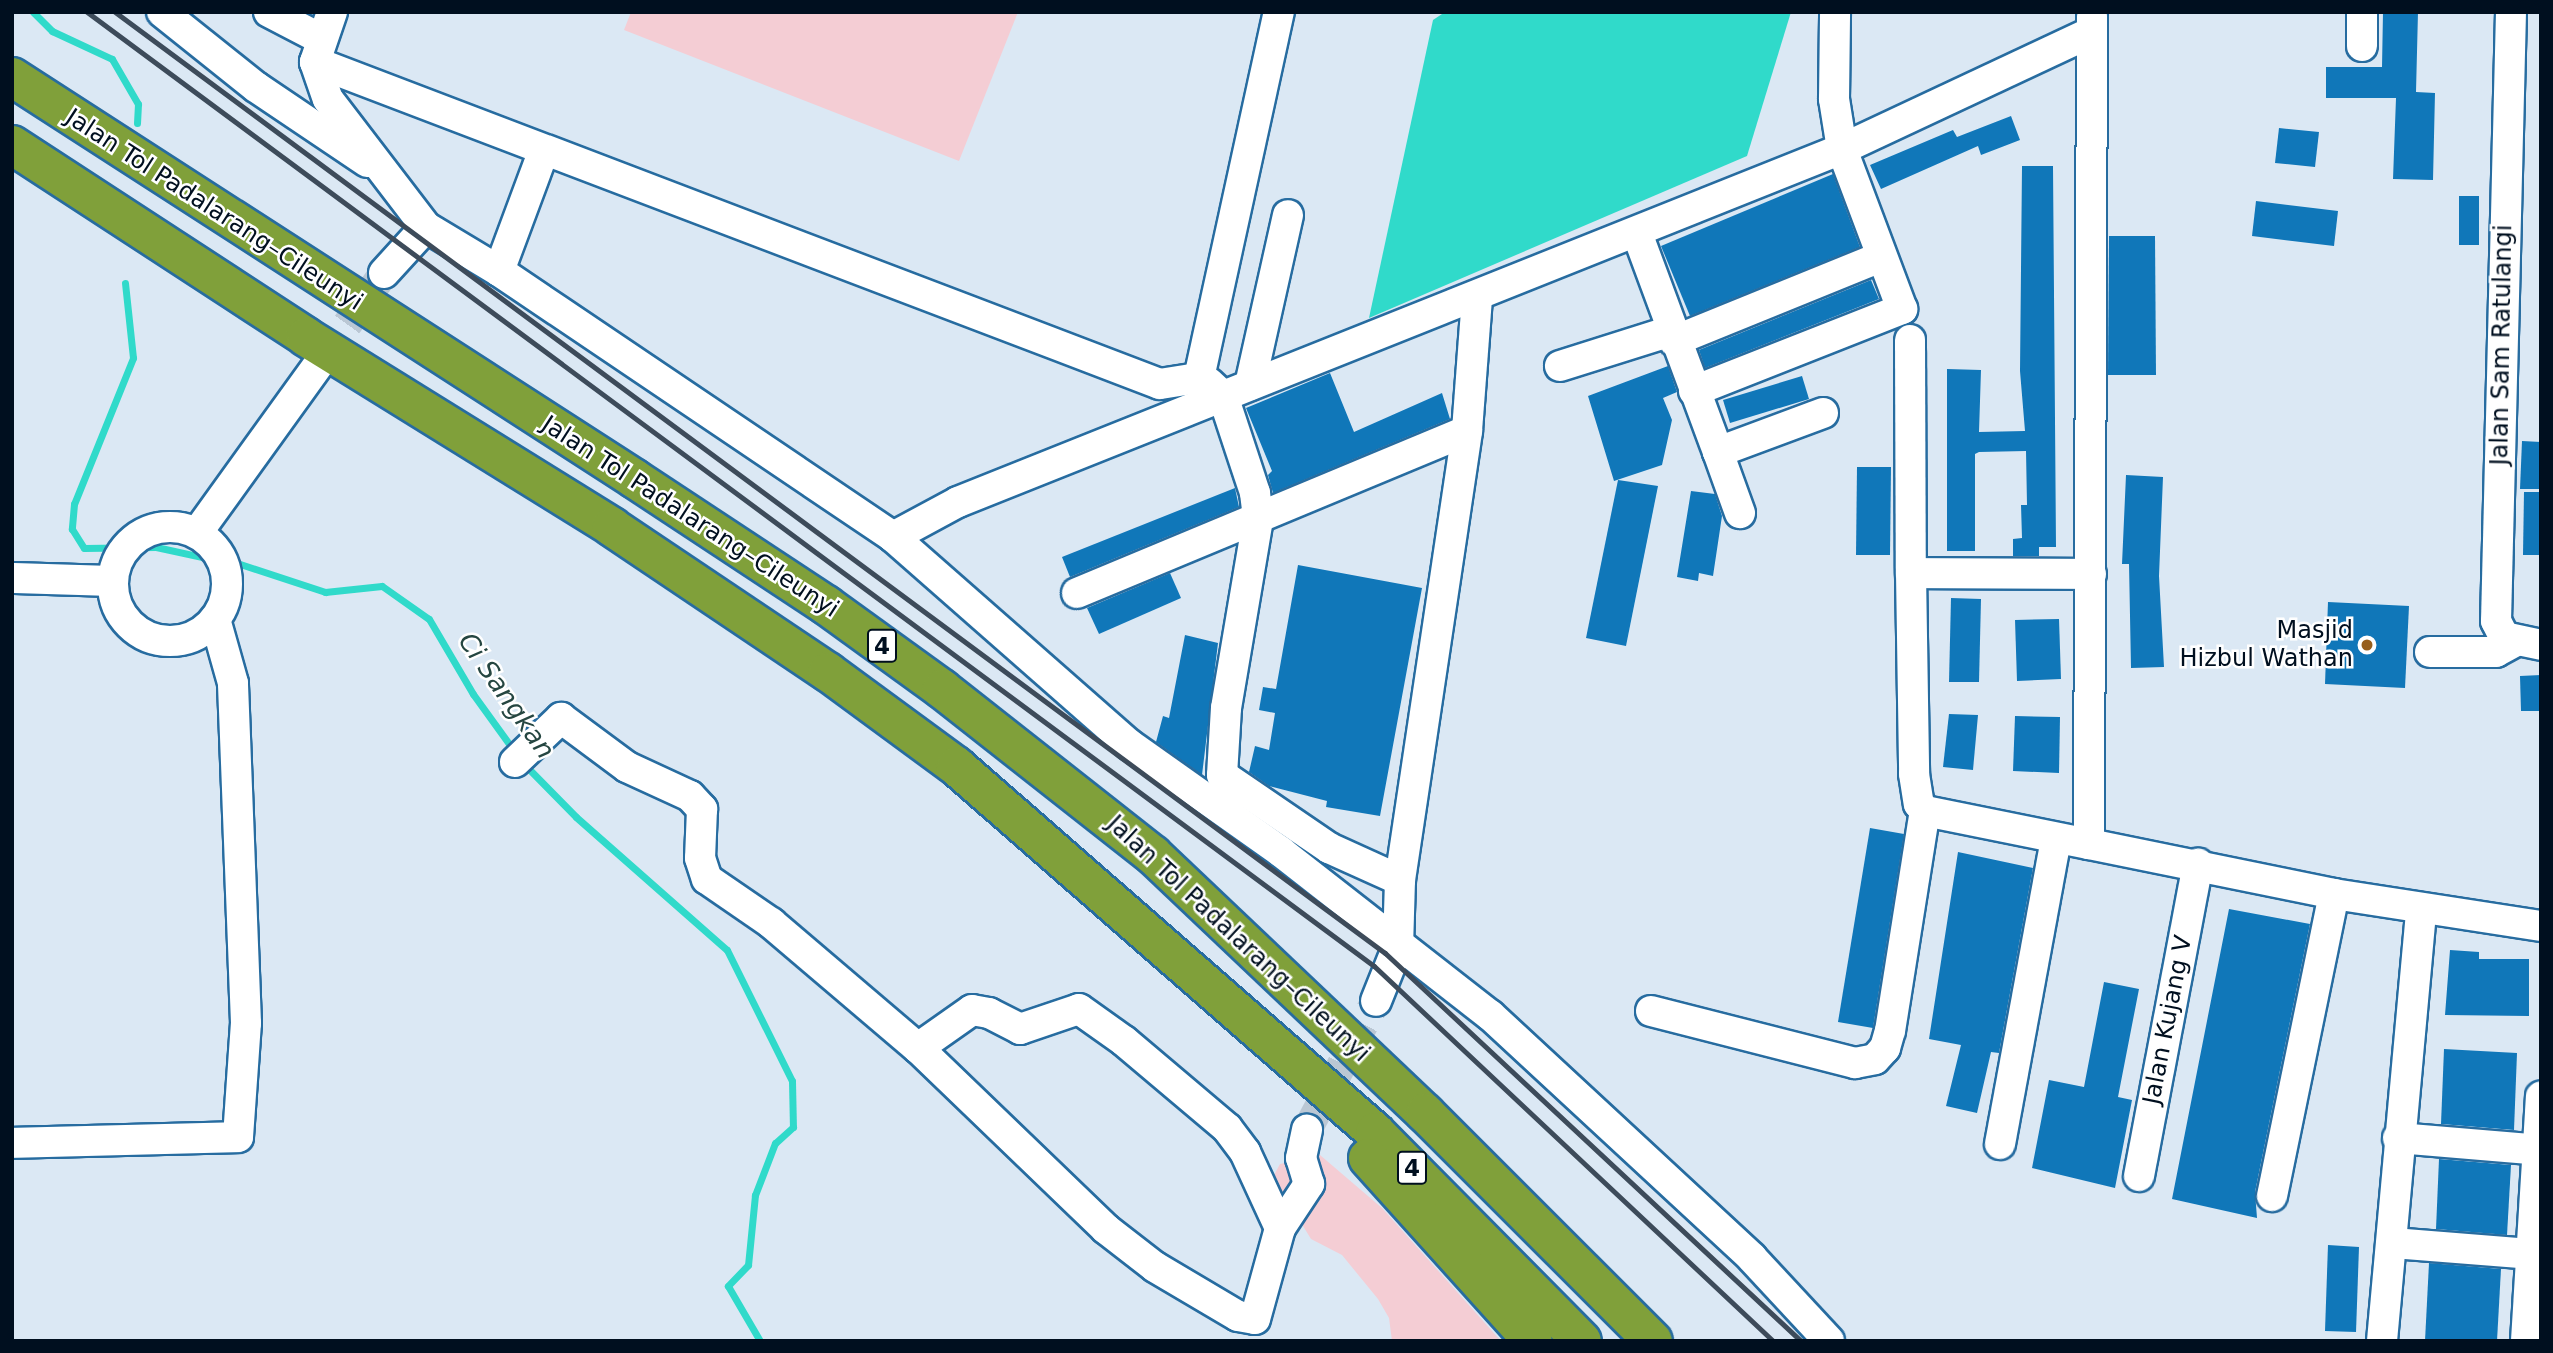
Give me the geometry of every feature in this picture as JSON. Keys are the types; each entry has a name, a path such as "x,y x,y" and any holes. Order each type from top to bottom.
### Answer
{"highway":[{"name":"Jalan Tol Padalarang–Cileunyi","path":"12,78 646,486 825,604 942,689 1153,855 1444,1132 1653,1341"},
{"name":"Jalan Tol Padalarang–Cileunyi","path":"12,145 306,337 612,527 828,672 956,766 1375,1132 1582,1341"},
{"path":"1231,1008 1533,1341"}],"street":[{"path":"162,12 299,119 379,170"},
{"path":"269,12 544,150 1148,383 1199,378 1237,391"},
{"path":"1199,378 1279,12"},
{"path":"1694,391 1902,309 1842,149 1834,99 1835,12"},
{"path":"2362,12 2362,47"},
{"name":"Jalan Sam Ratulangi","path":"2511,12 2496,610 2499,632 2527,643"},
{"path":"893,537 958,502 1477,298 1842,149 2091,23 2089,844"},
{"path":"323,38 328,99 379,170 426,227 499,271 893,537 1111,730 1281,852 1520,1043 1752,1258 1829,1341"},
{"path":"499,271 544,150"},
{"path":"1288,215 1237,391 1258,519 1226,708 1222,775 1329,848 1400,880"},
{"path":"384,273 426,227"},
{"path":"1637,233 1672,336 1740,513"},
{"path":"1560,366 1672,336 1881,257"},
{"path":"1376,1002 1398,946 1400,880 1467,431 1477,298"},
{"path":"1651,1011 1855,1063 1875,1059 1885,1048 1890,1031 1925,811 1915,796 1914,774 1910,340"},
{"path":"197,533 321,361"},
{"path":"1718,452 1823,413"},
{"path":"1077,593 1467,431"},
{"path":"169,527 197,533 218,552 224,565 226,593 215,619 192,636 150,637 127,621 114,595 113,581 121,554 142,535 169,527"},
{"path":"1911,573 2091,574"},
{"path":"12,578 113,581"},
{"path":"12,1143 237,1137 246,1023 233,683 215,619"},
{"path":"2430,652 2496,652 2527,643"},
{"path":"520,758 561,718 628,767 690,796 702,809 700,858 707,879 771,923 918,1048 1106,1229 1154,1267 1238,1316 1253,1330 1280,1228 1309,1184 1301,1158 1307,1130"},
{"path":"1925,811 2056,839 2197,864 2334,894 2541,926"},
{"path":"2000,1144 2056,839"},
{"name":"Jalan Kujang V","path":"2139,1176 2197,864"},
{"path":"2272,1196 2334,894"},
{"path":"2382,1341 2392,1243 2398,1138 2421,909"},
{"path":"918,1048 972,1010 989,1013 1020,1029 1079,1009 1221,1121 1245,1152 1280,1228"},
{"path":"2526,1341 2541,1096"},
{"path":"2398,1138 2539,1150"},
{"path":"2392,1243 2530,1254"}],"shaded area":[{"path":"631,12 1018,12 959,161 624,30"},
{"path":"1445,12 1791,12 1747,156 1369,318 1433,20"},
{"path":"1320,1155 1382,1208 1501,1341 1392,1341 1389,1318 1378,1299 1342,1255 1311,1239 1273,1177 1280,1164"}],"building":[{"path":"2383,12 2418,12 2416,92 2435,93 2433,180 2393,179 2396,98 2326,98 2326,67 2382,67"},
{"path":"2011,116 2020,140 1981,155 1978,146 1881,189 1870,165 1953,130 1957,137"},
{"path":"2279,128 2319,132 2315,167 2275,163"},
{"path":"2022,166 2053,166 2056,547 2039,547 2039,556 2013,556 2013,539 2022,538 2021,505 2027,505 2026,451 1979,452 1975,454 1975,551 1947,551 1947,369 1981,370 1979,432 2025,431 2020,371"},
{"path":"1833,174 1860,247 1690,316 1661,246"},
{"path":"2459,196 2479,196 2479,245 2459,245"},
{"path":"2256,201 2338,211 2334,246 2252,236"},
{"path":"2109,236 2155,236 2156,375 2108,375"},
{"path":"1871,280 1879,299 1705,368 1699,350"},
{"path":"1668,366 1677,392 1663,398 1672,420 1662,465 1614,481 1588,396"},
{"path":"1330,373 1354,432 1442,393 1450,419 1273,493 1268,475 1272,471 1246,408"},
{"path":"1802,376 1809,399 1730,423 1723,400"},
{"path":"2522,441 2541,442 2541,489 2520,489"},
{"path":"1857,467 1891,467 1890,555 1856,555"},
{"path":"2126,475 2163,477 2159,576 2164,667 2131,668 2129,564 2122,564"},
{"path":"1618,480 1658,486 1626,646 1586,638"},
{"path":"1235,488 1239,507 1070,577 1062,557"},
{"path":"1691,491 1715,494 1722,516 1713,576 1699,573 1698,581 1677,577"},
{"path":"2524,492 2541,492 2541,555 2523,555"},
{"path":"1298,565 1422,588 1380,816 1326,807 1327,801 1269,786 1249,772 1255,746 1269,750 1275,713 1259,710 1263,687 1276,689"},
{"path":"1170,573 1181,598 1099,634 1087,608"},
{"path":"1951,598 1981,599 1979,682 1949,682"},
{"name":"Masjid Hizbul Wathan","path":"2328,602 2409,606 2405,688 2325,684"},
{"path":"2059,619 2061,679 2017,681 2015,620"},
{"path":"1185,635 1218,643 1202,775 1156,742 1163,716 1169,718"},
{"path":"2541,675 2541,711 2521,711 2520,676"},
{"path":"1949,714 1978,715 1973,770 1943,767"},
{"path":"2015,716 2060,717 2059,773 2013,771"},
{"path":"1870,828 1904,834 1873,1028 1838,1022"},
{"path":"1958,852 2033,868 1999,1053 1991,1052 1977,1113 1946,1106 1961,1045 1929,1039"},
{"path":"2229,909 2310,924 2255,1192 2257,1218 2172,1199"},
{"path":"2450,950 2479,952 2479,959 2529,959 2529,1016 2445,1015"},
{"path":"2104,982 2139,989 2118,1097 2132,1100 2115,1188 2032,1168 2049,1080 2084,1087"},
{"path":"2444,1049 2517,1053 2514,1130 2441,1124"},
{"path":"2439,1159 2511,1165 2507,1235 2436,1229"},
{"path":"2328,1245 2359,1247 2356,1332 2325,1331"},
{"path":"2429,1263 2501,1269 2497,1341 2425,1341"}],"waterway":[{"name":"Ci Sangkan","path":"33,12 52,31 112,59 138,104 137,123"},
{"name":"Ci Sangkan","path":"125,283 133,358 74,504 72,529 84,548 156,547 206,558 227,585 237,563 325,592 382,586 429,619 473,694 515,752"},
{"name":"Ci Sangkan","path":"524,764 576,817 727,950 792,1081 793,1127 775,1143 755,1195 748,1265 728,1286 760,1341"}],"tunnel":[{"path":"321,361 384,273"},
{"path":"1307,1130 1376,1001"}],"railway":[{"path":"87,12 1374,966 1773,1341"},
{"path":"115,12 1385,953 1801,1341"}],"place":[{"name":"Masjid Hizbul Wathan","path":"2367,645"}]}
